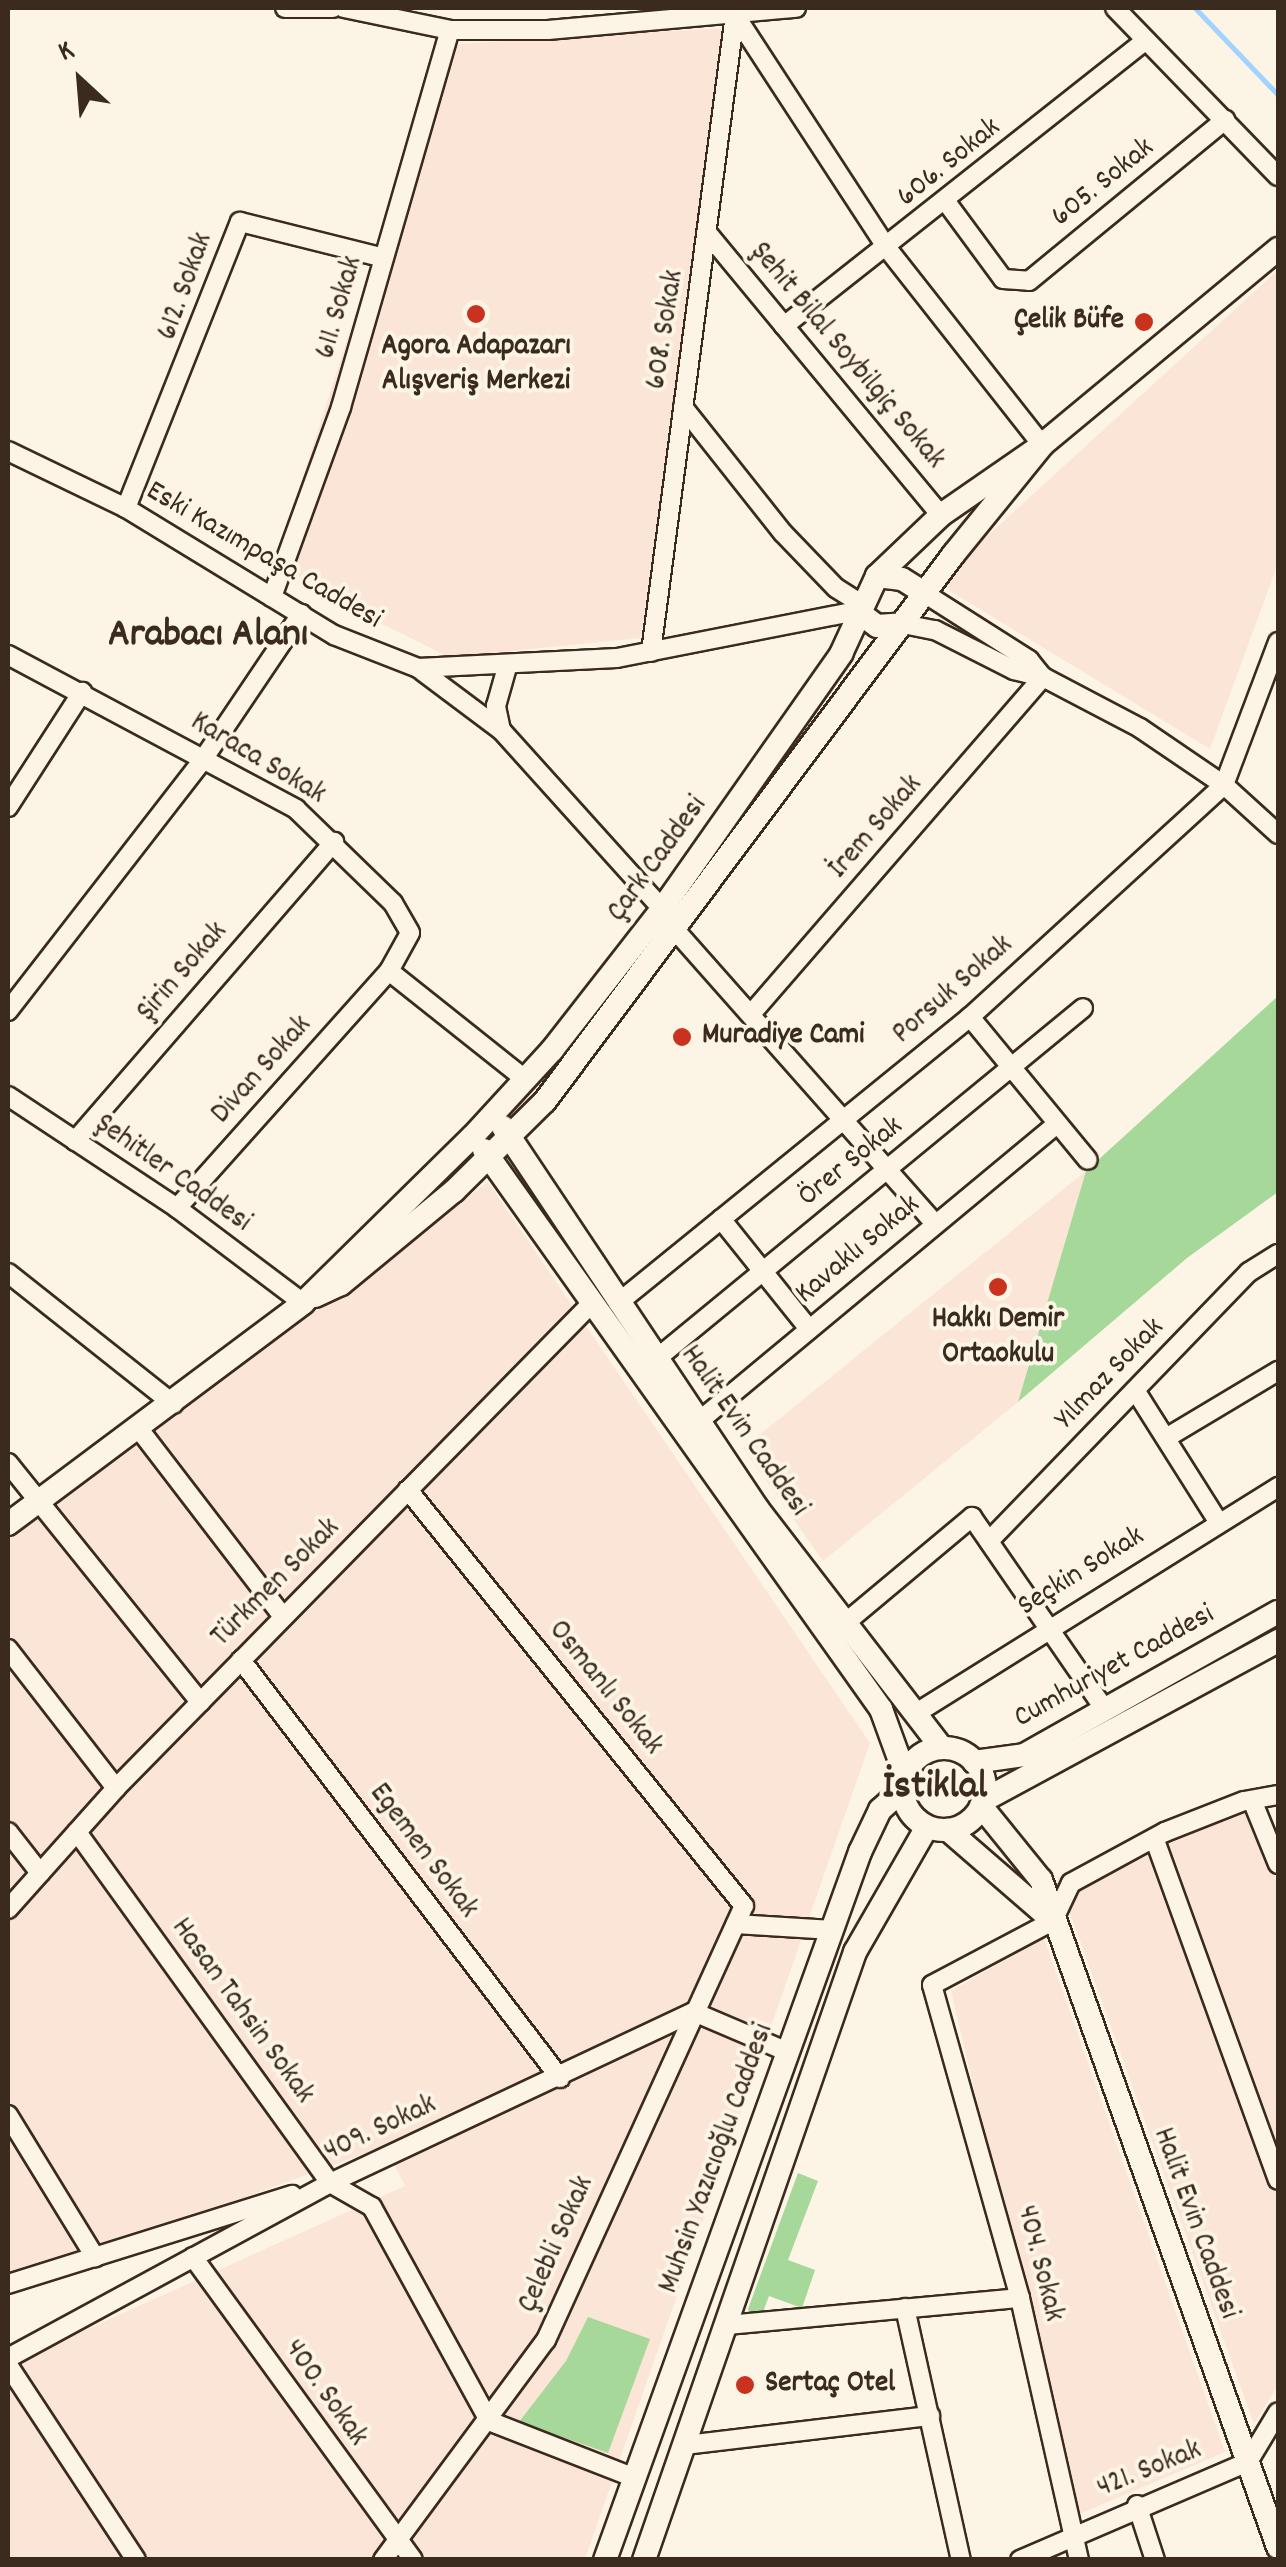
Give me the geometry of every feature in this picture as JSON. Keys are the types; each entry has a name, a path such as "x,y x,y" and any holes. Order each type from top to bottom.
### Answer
{"main road":[{"name":"Çark Caddesi","path":"8,1524 303,1303 474,1136 526,1080 662,909 840,654 858,607 877,576 941,515 1042,445 1278,249"},
{"name":"Çark Caddesi","path":"303,1303 341,1284 511,1138 676,931 924,593 1042,445"},
{"path":"877,576 902,579 924,593"},
{"path":"858,607 877,626 903,624"},
{"name":"Halit Evin Caddesi","path":"494,1115 606,1298 881,1709 904,1782"},
{"name":"Halit Evin Caddesi","path":"474,1136 655,1360 844,1624 918,1712 942,1748"},
{"name":"Cumhuriyet Caddesi","path":"974,1762 1024,1754 1278,1612"},
{"name":"Cumhuriyet Caddesi","path":"982,1803 1278,1641"},
{"path":"942,1748 974,1762 982,1803 968,1822 938,1829 909,1812 904,1782 924,1754 942,1748"},
{"name":"Muhsin Yazıcıoğlu Caddesi","path":"605,2560 869,1828 904,1782"},
{"name":"Halit Evin Caddesi","path":"982,1803 1040,1880 1278,2547"},
{"name":"Halit Evin Caddesi","path":"938,1829 1053,1921"},
{"name":"Muhsin Yazıcıoğlu Caddesi","path":"644,2560 855,1952 938,1829"}],"street":[{"path":"284,8 332,8"},
{"path":"344,8 450,30 548,30 796,8"},
{"path":"1115,8 1278,176"},
{"path":"735,15 887,248 1042,445"},
{"name":"608. Sokak","path":"650,652 709,234 735,15"},
{"name":"611. Sokak","path":"272,596 341,407 450,30"},
{"name":"606. Sokak","path":"784,326 946,202 1146,40"},
{"name":"605. Sokak","path":"946,202 1004,278 1030,281 1225,120"},
{"name":"612. Sokak","path":"126,508 240,222 384,258"},
{"name":"Şehit Bilal Soybilgiç Sokak","path":"709,234 941,515"},
{"path":"684,406 783,533 858,607"},
{"name":"Eski Kazımpaşa Caddesi","path":"8,451 126,508 301,614 391,663 418,668 506,667 650,652 858,607"},
{"path":"924,593 1029,660 1043,676"},
{"path":"8,1011 204,758 301,614"},
{"path":"903,624 935,630 1014,670 1043,676 1140,728 1224,785 1278,834"},
{"path":"1224,785 1278,642"},
{"name":"Karaca Sokak","path":"8,655 296,809 393,903 410,932 389,971"},
{"path":"501,730 496,706 506,667"},
{"path":"418,668 501,730 662,909"},
{"name":"İrem Sokak","path":"751,1014 1043,676"},
{"path":"8,807 82,692"},
{"name":"Porsuk Sokak","path":"606,1298 722,1219 970,1017 1224,785"},
{"name":"Şirin Sokak","path":"75,1141 334,842"},
{"path":"676,931 934,1223"},
{"path":"389,971 526,1080"},
{"name":"Divan Sokak","path":"177,1208 389,971"},
{"name":"Örer Sokak","path":"655,1360 1082,1008"},
{"path":"970,1017 1088,1160"},
{"name":"Şehitler Caddesi","path":"8,1096 177,1208 303,1303"},
{"name":"Kavaklı Sokak","path":"698,1422 1057,1124"},
{"path":"722,1219 808,1328"},
{"name":"Yılmaz Sokak","path":"988,1540 1249,1272 1278,1254"},
{"path":"8,1273 173,1404"},
{"name":"Türkmen Sokak","path":"8,1909 116,1788 283,1617 606,1298"},
{"path":"1166,1438 1278,1371"},
{"path":"1135,1390 1219,1522"},
{"path":"138,1428 283,1617"},
{"path":"8,1463 200,1702"},
{"name":"Seçkin Sokak","path":"918,1712 1048,1625 1278,1487"},
{"name":"Osmanlı Sokak","path":"408,1490 744,1906 736,1924"},
{"path":"844,1624 972,1517 1106,1710"},
{"path":"8,1648 116,1788"},
{"name":"Egemen Sokak","path":"241,1660 560,2078"},
{"path":"1053,1921 1071,1884 1156,1843 1164,1832 1252,1800 1278,1795"},
{"path":"1252,1800 1278,1864"},
{"path":"8,1832 40,1873"},
{"name":"Hasan Tahsin Sokak","path":"77,1832 330,2183 372,2207 489,2421"},
{"path":"1156,1843 1278,2180"},
{"name":"404. Sokak","path":"1053,1921 932,1985 1020,2298 1079,2560"},
{"path":"736,1924 832,1930"},
{"name":"Çelebli Sokak","path":"383,2560 546,2340 736,1924"},
{"path":"694,2012 788,2052"},
{"name":"409. Sokak","path":"8,2361 330,2183 694,2012"},
{"path":"8,2116 95,2256"},
{"path":"8,2284 330,2183"},
{"name":"400. Sokak","path":"193,2258 396,2543 413,2560"},
{"path":"728,2325 1020,2298"},
{"path":"905,2308 961,2560"},
{"path":"8,2361 136,2560"},
{"name":"421. Sokak","path":"1020,2560 1072,2532 1248,2462 1278,2412"},
{"path":"685,2445 930,2416"},
{"path":"489,2421 635,2478"},
{"path":"1137,2505 1155,2560"}],"shaded area":[{"path":"725,28 641,638 449,657 273,570 442,45"},
{"path":"1278,270 1278,563 1210,749 950,591 947,573"},
{"name":"Hakkı Demir Ortaokulu","path":"1086,1171 1018,1402 823,1561 743,1448"},
{"path":"488,1182 870,1743 585,2559 8,2559 8,2365 405,2186 385,2146 8,2284 8,1536"},
{"path":"1245,1804 1278,1886 1278,2385 1254,2424 1057,1877"},
{"path":"1044,1938 1225,2452 1075,2516 951,1991"}],"green space":[{"path":"1278,996 1278,1192 1187,1258 1018,1402 1086,1171"},
{"path":"798,2173 818,2181 788,2260 815,2270 802,2308 769,2296 761,2317 751,2316 748,2309"},
{"path":"588,2317 650,2339 608,2453 519,2422 566,2361"}],"waterway":[{"path":"1195,8 1278,95"}],"place":[{"name":"Agora Adapazarı Alışveriş Merkezi","path":"476,314"},
{"name":"Çelik Büfe","path":"1144,322"},
{"name":"Muradiye Cami","path":"682,1037"},
{"name":"Hakkı Demir Ortaokulu","path":"998,1287"},
{"name":"Sertaç Otel","path":"745,2385"}],"district":[{"name":"Arabacı Alanı","path":"208,637"},
{"name":"İstiklal","path":"935,1789"}]}
